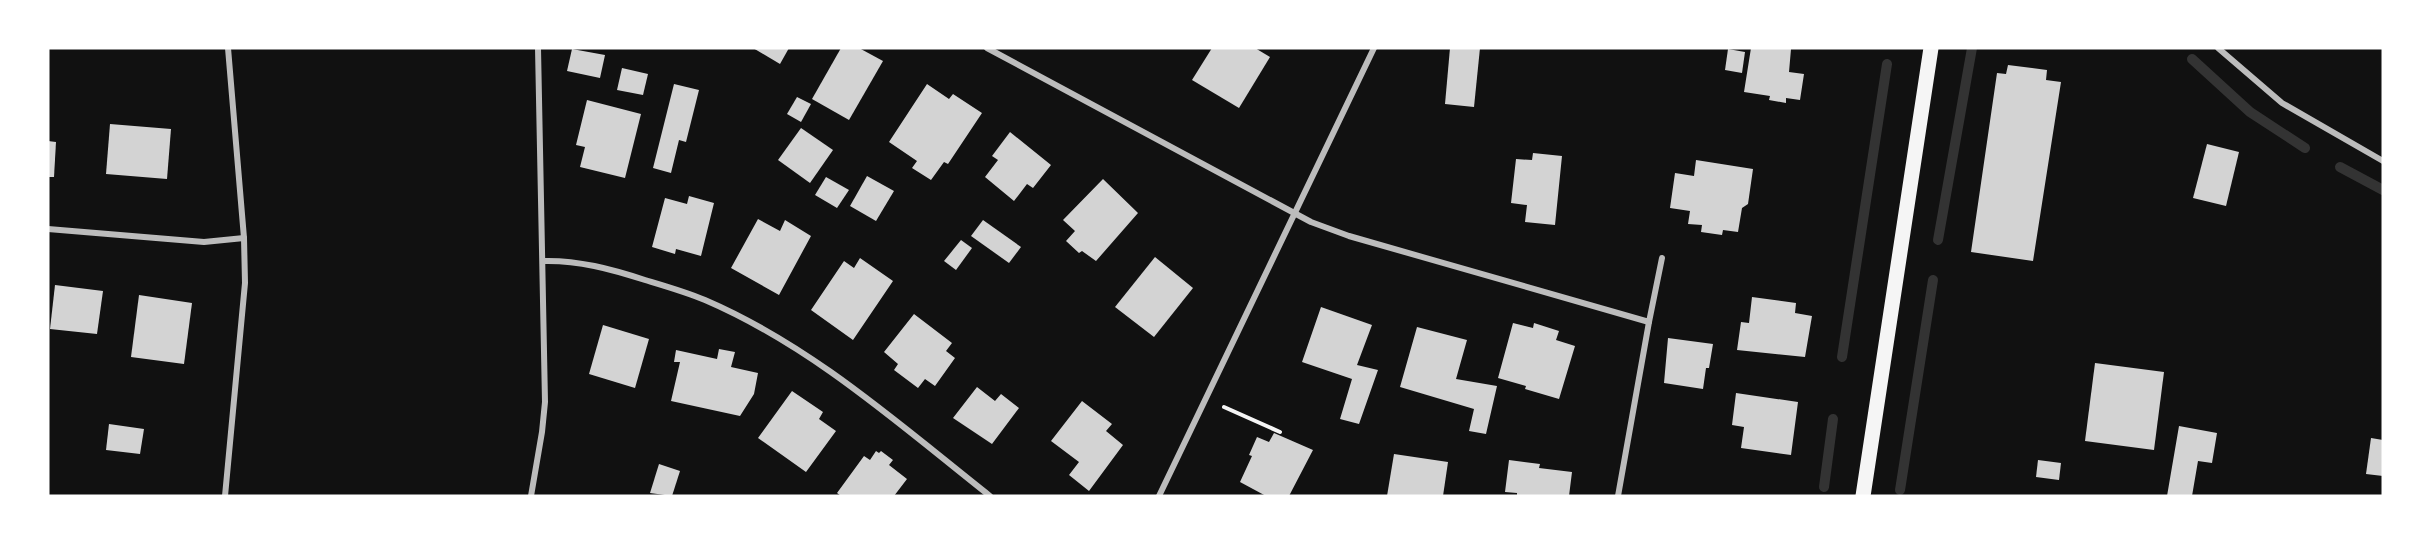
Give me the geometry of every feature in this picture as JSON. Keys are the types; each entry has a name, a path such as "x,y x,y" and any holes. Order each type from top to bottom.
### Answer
{"main road":[{"path":"1863,496 1931,48"}],"street":[{"path":"225,496 245,283 244,238 228,48"},
{"path":"531,496 545,402 538,48"},
{"path":"1159,496 1374,48"},
{"path":"2218,48 2282,103 2383,161"},
{"path":"990,49 1325,228 1649,322"},
{"path":"48,229 204,242 244,238"},
{"path":"1618,496 1662,258"},
{"path":"543,261 566,260 616,271 687,293 725,310 786,343 836,375 990,496"}],"path":[{"path":"1224,406 1280,432"}],"building":[{"path":"753,48 789,48 780,64"},
{"path":"841,48 859,48 883,61 849,120 812,99"},
{"path":"1212,48 1255,48 1270,57 1239,108 1192,80"},
{"path":"1450,48 1480,48 1474,107 1445,104"},
{"path":"1751,48 1791,49 1789,72 1804,74 1800,100 1786,98 1786,103 1769,100 1770,96 1744,92"},
{"path":"572,49 605,55 600,78 567,71"},
{"path":"1728,49 1745,52 1742,73 1725,70"},
{"path":"2008,65 2047,70 2046,80 2061,82 2033,261 1971,252 1997,73 2006,74"},
{"path":"622,68 648,74 643,95 617,90"},
{"path":"674,84 699,90 686,142 679,140 671,173 653,168"},
{"path":"927,84 949,99 953,94 982,113 948,164 944,162 931,180 912,168 917,161 889,142"},
{"path":"797,97 811,104 801,122 787,114"},
{"path":"587,100 641,114 625,178 580,167 585,147 576,145"},
{"path":"110,124 171,129 167,179 106,174"},
{"path":"801,128 833,150 810,183 778,160"},
{"path":"1010,132 1051,165 1033,188 1027,184 1014,201 985,177 998,160 992,156"},
{"path":"48,141 56,142 54,177 48,177"},
{"path":"2207,144 2239,152 2226,206 2193,198"},
{"path":"1533,153 1562,156 1555,225 1525,222 1527,205 1511,203 1516,159 1532,160"},
{"path":"1696,160 1753,169 1748,204 1742,208 1738,232 1723,230 1722,235 1701,232 1702,225 1688,224 1690,211 1670,208 1675,173 1694,176"},
{"path":"867,176 894,191 876,221 850,206"},
{"path":"826,177 849,190 837,208 815,195"},
{"path":"1103,179 1138,213 1096,261 1082,251 1079,253 1066,241 1075,231 1063,220"},
{"path":"689,196 714,203 701,256 676,249 675,254 652,247 665,198 687,204"},
{"path":"758,219 780,231 785,220 811,236 779,295 731,268"},
{"path":"983,220 1021,247 1009,263 971,236"},
{"path":"961,240 972,248 956,270 944,261"},
{"path":"1155,257 1193,288 1154,337 1115,307"},
{"path":"860,258 893,281 853,340 811,310 844,261 854,268"},
{"path":"55,285 103,291 97,334 50,329"},
{"path":"139,295 192,303 184,364 131,357"},
{"path":"1752,297 1796,303 1795,313 1812,316 1805,357 1737,350 1741,322 1749,323"},
{"path":"1321,307 1372,325 1357,365 1378,370 1359,424 1340,419 1352,379 1302,362"},
{"path":"914,314 952,343 946,351 955,358 935,386 925,379 918,388 894,370 898,364 884,352"},
{"path":"1513,323 1533,328 1534,323 1559,331 1556,340 1575,346 1559,399 1498,378"},
{"path":"603,325 649,339 635,388 589,374"},
{"path":"1417,327 1467,340 1456,379 1497,386 1486,434 1469,431 1474,409 1400,387"},
{"path":"1668,338 1713,344 1703,389 1664,383"},
{"path":"719,349 735,352 731,367 758,373 754,394 740,416 671,401 680,362 674,362 676,350 717,359"},
{"path":"2095,363 2164,372 2154,450 2085,441"},
{"path":"977,387 995,401 1001,394 1019,408 992,444 953,418"},
{"path":"792,391 823,412 819,419 836,431 806,472 758,438"},
{"path":"1736,393 1798,402 1791,455 1741,448 1744,427 1732,425"},
{"path":"1082,401 1112,424 1106,431 1123,445 1089,491 1069,475 1079,462 1051,441"},
{"path":"109,424 144,429 140,454 106,450"},
{"path":"2179,426 2217,433 2212,463 2198,461 2192,496 2167,496"},
{"path":"1274,433 1313,450 1289,496 1266,496 1240,482 1252,456 1249,455 1257,437 1269,442"},
{"path":"2371,438 2383,440 2383,476 2366,474"},
{"path":"876,451 879,453 881,451 893,460 889,465 907,479 894,496 841,496 837,493 864,456 870,460"},
{"path":"1394,454 1448,462 1443,496 1387,496"},
{"path":"1509,460 1540,464 1539,468 1572,472 1569,496 1517,496 1517,493 1505,492"},
{"path":"2038,460 2061,463 2059,480 2036,477"},
{"path":"659,464 680,471 672,496 650,493"}],"waterway":[{"path":"1938,240 1972,48"},
{"path":"2192,59 2250,112 2305,148"},
{"path":"1842,357 1887,64"},
{"path":"2340,167 2383,190"},
{"path":"1900,490 1933,280"},
{"path":"1824,487 1833,419"}]}
